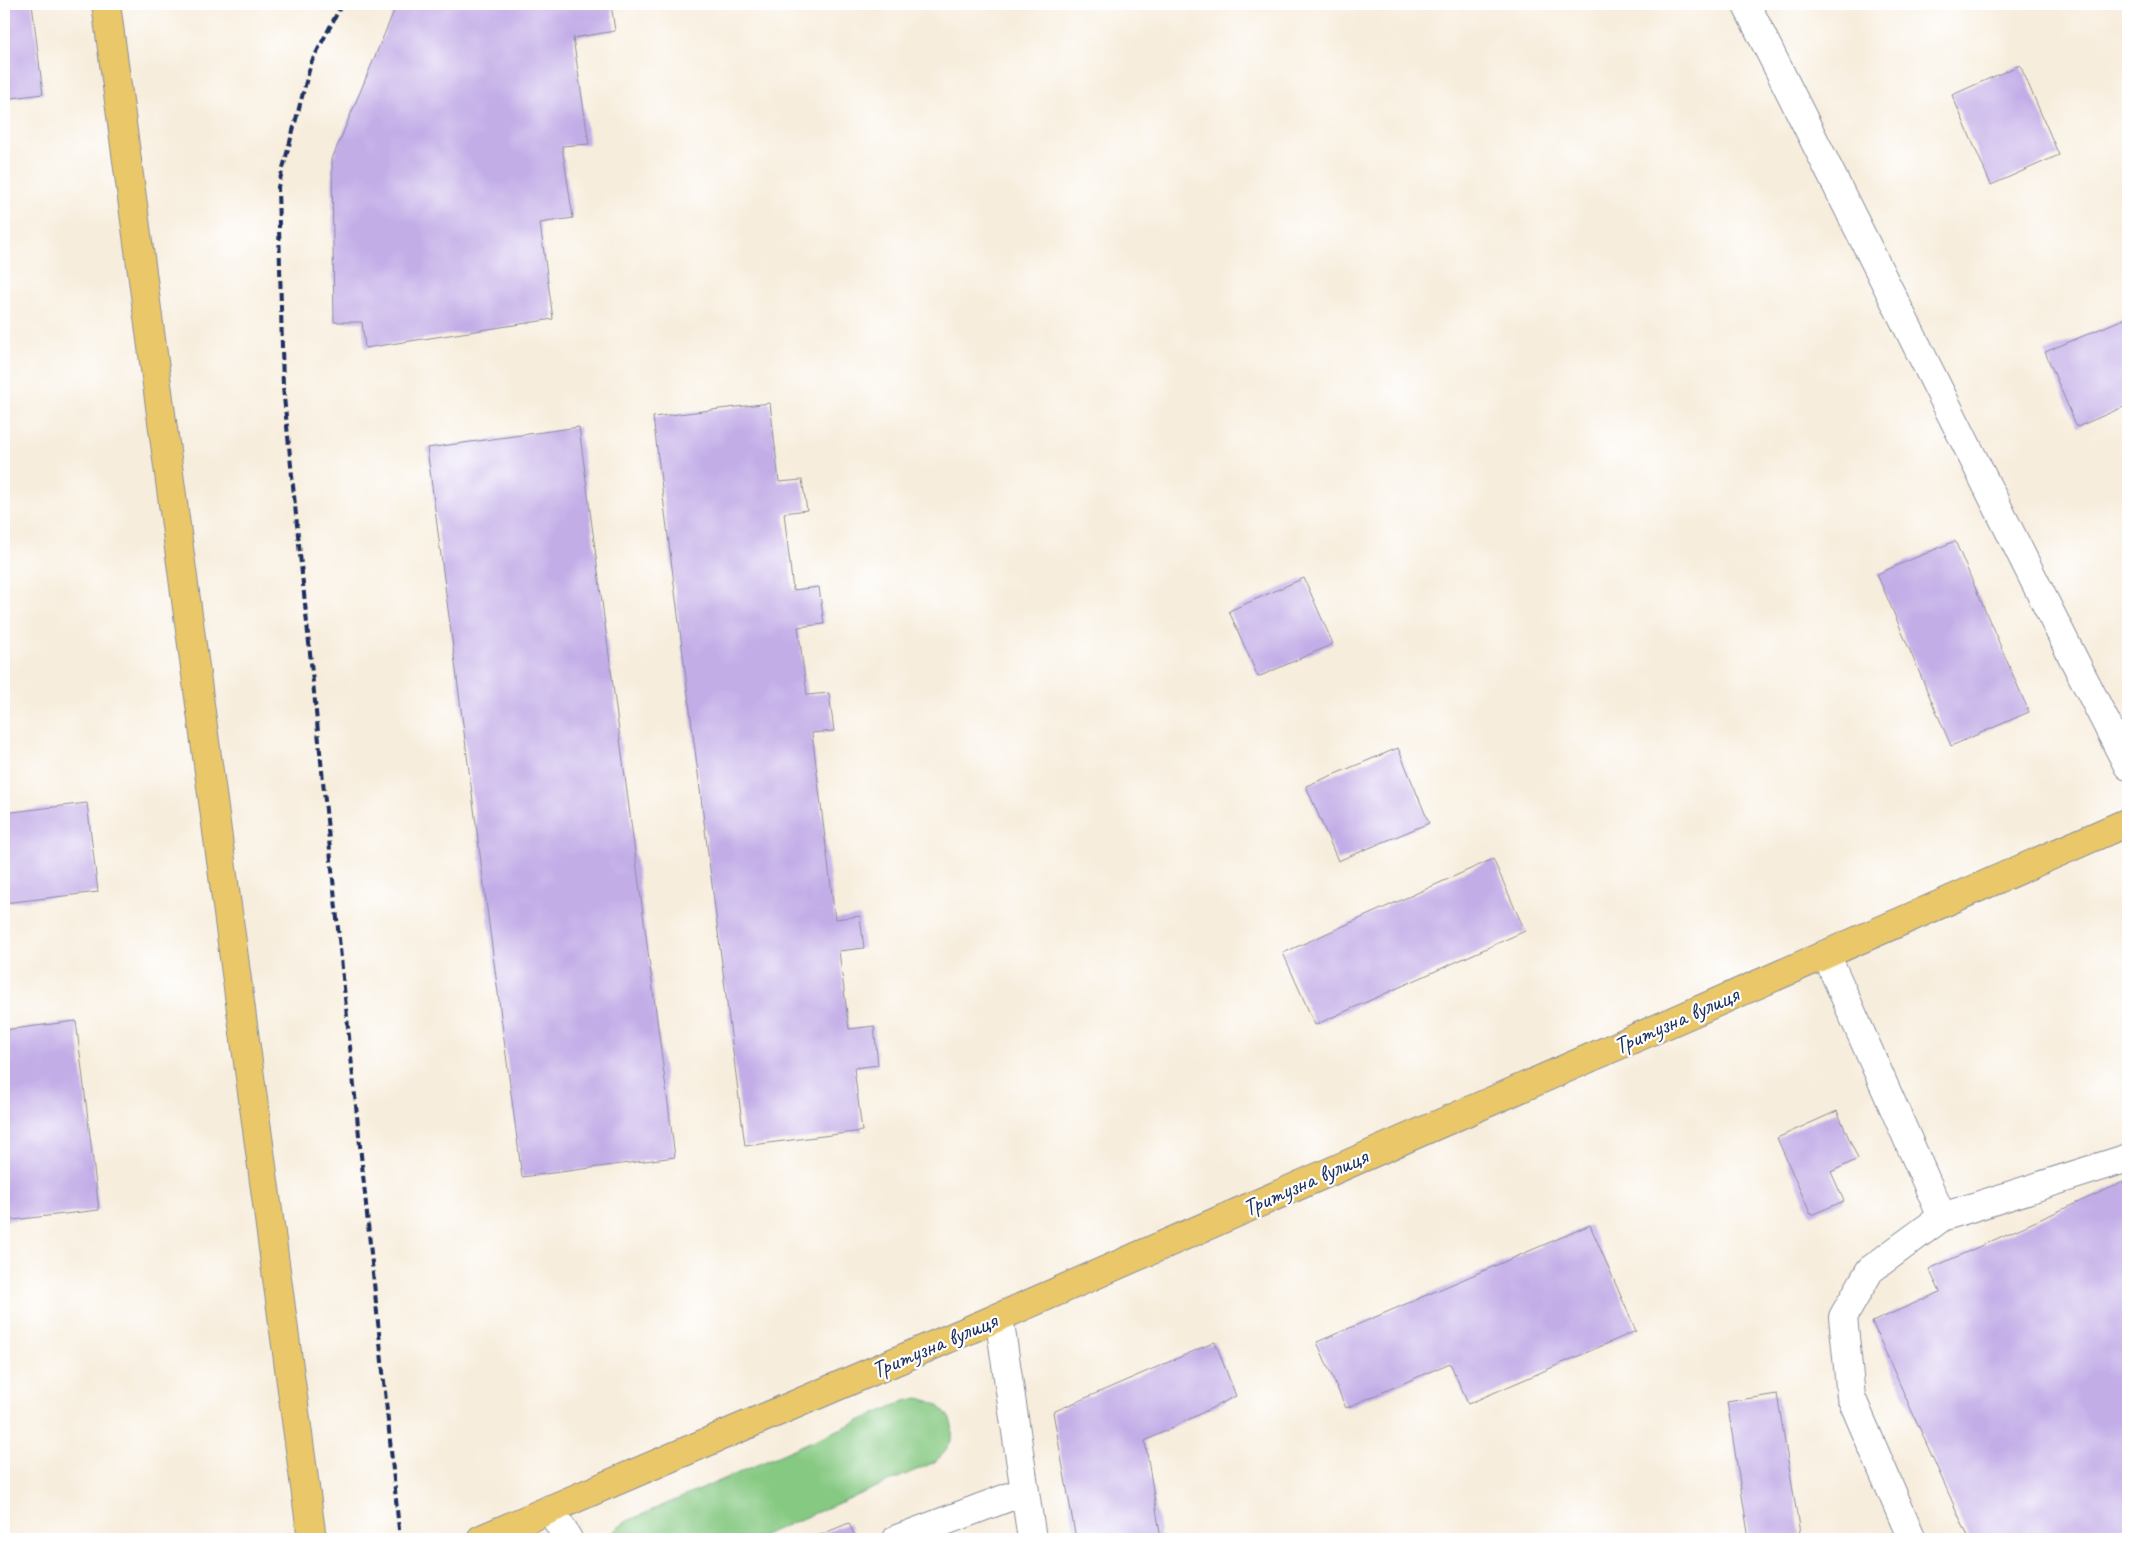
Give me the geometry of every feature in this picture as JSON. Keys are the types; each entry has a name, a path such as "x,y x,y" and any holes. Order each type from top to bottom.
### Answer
{"main road":[{"path":"106,4 312,1539"},
{"name":"Тритузна вулиця","path":"481,1539 999,1317 2128,822"}],"lane":[{"path":"1746,4 2128,766"},
{"path":"1826,954 1942,1217"},
{"path":"1912,1539 1851,1397 1843,1317 1870,1270 1942,1217 2128,1158"},
{"path":"999,1317 1032,1539"},
{"path":"896,1539 1025,1491"},
{"path":"550,1509 568,1539"}],"green space":[{"path":"919,1398 932,1402 941,1408 948,1416 952,1425 950,1444 933,1463 754,1539 609,1539 616,1529 627,1521 905,1401"}],"building":[{"path":"4,4 32,4 43,94 4,99"},
{"path":"397,4 611,4 615,31 573,38 589,144 562,146 573,218 540,223 553,319 365,348 362,322 334,322 332,159"},
{"path":"2020,65 2059,155 1991,185 1952,95"},
{"path":"2126,318 2128,323 2128,405 2077,427 2045,352"},
{"path":"770,403 779,482 802,480 807,510 784,513 793,590 819,587 824,624 798,627 807,695 829,693 834,731 812,733 835,919 860,916 864,948 839,951 849,1029 874,1026 878,1065 854,1068 862,1131 745,1146 653,417"},
{"path":"579,427 675,1157 522,1177 427,448"},
{"path":"1955,541 2029,712 1951,746 1877,574"},
{"path":"1304,578 1333,644 1258,677 1229,611"},
{"path":"1398,748 1429,823 1338,861 1306,786"},
{"path":"87,803 98,892 4,903 4,813"},
{"path":"1493,859 1525,931 1315,1025 1283,953"},
{"path":"76,1021 99,1210 4,1221 4,1030"},
{"path":"1837,1111 1858,1159 1831,1172 1844,1201 1811,1215 1777,1138"},
{"path":"2128,1180 2128,1539 1969,1539 1872,1322 1940,1292 1929,1269"},
{"path":"1590,1225 1636,1331 1468,1404 1450,1363 1346,1408 1317,1342"},
{"path":"1215,1342 1236,1396 1145,1441 1161,1539 1076,1539 1053,1412"},
{"path":"1777,1394 1801,1539 1749,1539 1727,1402"},
{"path":"849,1523 856,1539 810,1539"}],"railway":[{"path":"342,4 311,63 278,187 283,387 400,1539"}]}
